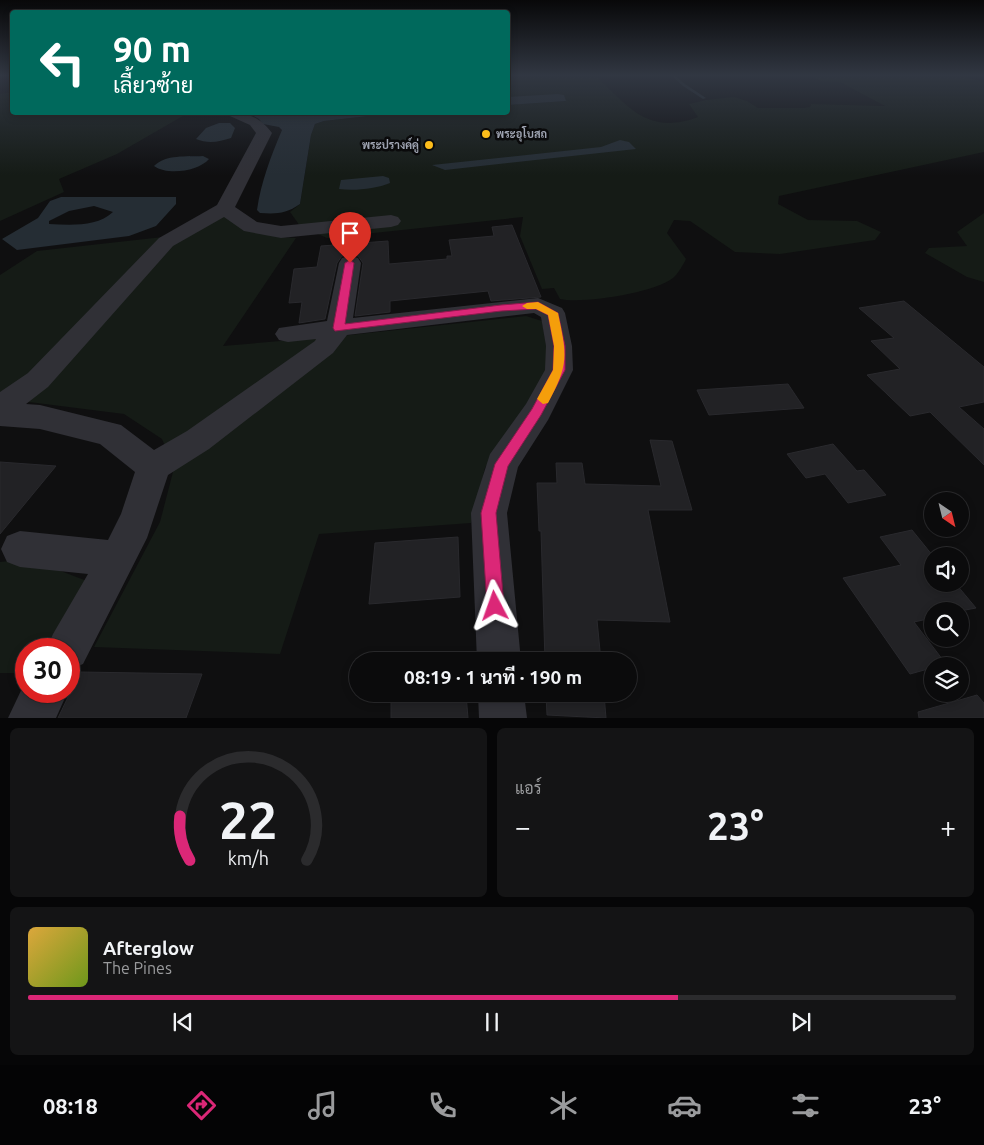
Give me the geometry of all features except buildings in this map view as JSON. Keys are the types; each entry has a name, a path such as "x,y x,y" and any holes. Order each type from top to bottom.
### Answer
{"street":[{"path":"0,408 38,380 166,242 225,209 264,133 255,122 236,115"},
{"path":"225,209 251,227 281,232 390,221"},
{"path":"74,638 137,522 148,490 153,467 198,440 324,347 338,328 350,263"},
{"path":"288,334 501,308 538,306 553,313 559,346 559,370 537,412 502,464 489,513 498,652"},
{"path":"0,414 40,417 110,434 153,467"},
{"path":"20,549 116,559"},
{"path":"502,702 503,718"},
{"path":"31,718 39,703"}],"shaded area":[{"path":"0,109 10,109 10,115 185,115 117,154 59,179 64,192 0,221"},
{"path":"510,109 631,109 640,115 665,123 680,122 698,117 692,109 984,109 984,152 779,196 778,204 808,220 857,221 881,232 875,240 780,254 735,252 690,221 674,220 667,233 686,259 679,272 673,278 635,293 601,299 571,300 560,299 554,288 542,289 520,236 523,217 327,238 300,226 290,212 300,204 311,135 315,124 324,121 377,115 510,115"},
{"path":"252,115 377,115 324,121 315,124 311,135 300,204 281,213 260,213 257,210 267,169 282,130 279,127 263,124"},
{"path":"219,123 230,123 235,128 231,138 213,142 196,139 206,128"},
{"path":"620,140 629,142 636,149 445,170 432,165 601,147"},
{"path":"203,156 209,159 198,167 183,171 167,171 154,166 170,158"},
{"path":"383,176 389,178 390,183 365,189 339,189 341,180"},
{"path":"61,197 176,197 176,204 156,226 129,236 17,250 2,239 38,218 50,201","holes":["94,206 113,212 107,217 92,223 75,225 49,224 49,221 69,211"]},
{"path":"984,213 984,282 967,277 925,253 929,248 967,246 957,232"},
{"path":"224,216 276,237 296,238 223,346 350,335 526,316 542,321 549,363 526,412 485,468 471,523 319,534 280,654 94,647 160,522 174,468 162,439 124,414 21,401 172,244"},
{"path":"163,237 25,380 0,396 0,275 37,251"},
{"path":"29,559 87,581 51,638 15,638 15,673 0,673 0,562"}],"slow traffic":[{"path":"527,306 547,308 553,313 559,346 559,370 543,399"}],"place":[{"name":"พระอุโบสถ","path":"486,134"},
{"name":"พระปรางค์คู่","path":"429,145"}],"route":[{"path":"350,263 338,328 501,308 538,306 547,308 553,313 559,346 559,370 537,412 502,464 489,513 495,606"}]}
